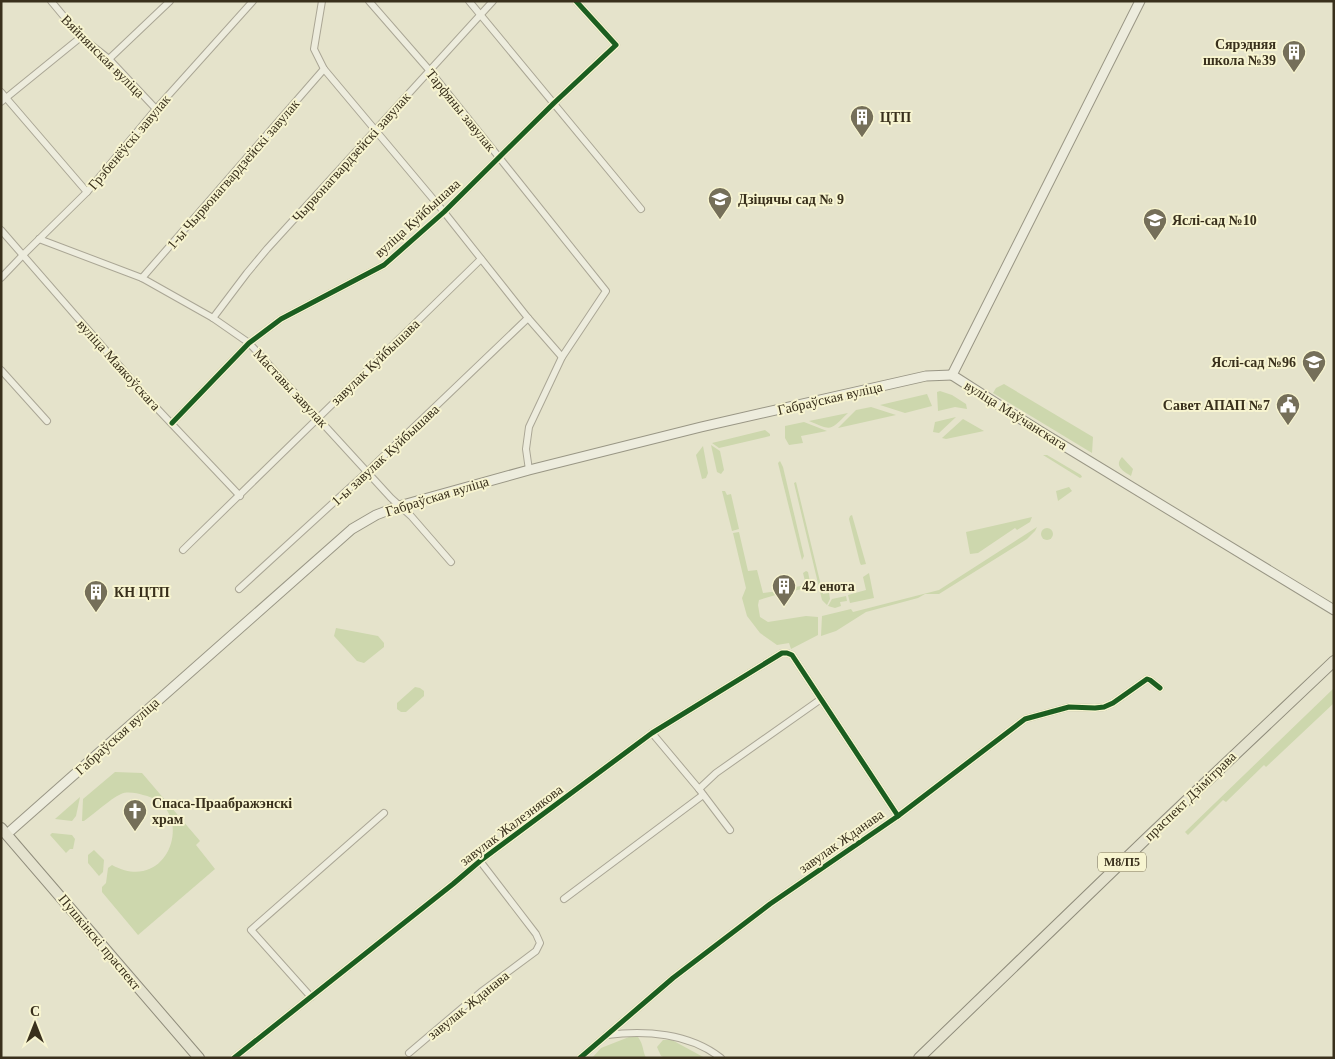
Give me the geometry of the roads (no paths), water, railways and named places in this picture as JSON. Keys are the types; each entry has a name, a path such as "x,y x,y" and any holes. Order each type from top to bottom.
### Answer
{"main road":[{"name":"вуліца Маўчанскага","path":"1140,1 952,375 1038,430 1143,492 1334,610"},
{"name":"Габраўская вуліца","path":"3,833 352,529 376,515 399,506 529,470 701,427 926,376 952,375"},
{"name":"праспект Дзімітрава","path":"919,1058 1155,830 1334,661"},
{"name":"Пушкінскі праспект","path":"3,833 199,1058"}],"street":[{"name":"Вяйнянская вуліца","path":"51,1 81,37 110,59 156,110"},
{"path":"110,59 170,1"},
{"name":"Грэбенёўскі завулак","path":"1,278 87,192 156,110 253,1"},
{"path":"322,1 314,49 324,69 562,357 529,427 526,449 529,470"},
{"name":"Тарфяны завулак","path":"369,1 430,71 606,291 562,357"},
{"path":"468,1 641,209"},
{"name":"Чырвонагвардзейскі завулак","path":"213,318 257,261 493,1"},
{"name":"вуліца Куйбышава","path":"172,423 249,343 281,320 384,265 444,212 554,103 616,45 576,1"},
{"path":"4,100 81,37"},
{"name":"1-ы Чырвонагвардзейскі завулак","path":"142,278 324,69"},
{"path":"1,92 4,100 87,192"},
{"name":"вуліца Маякоўскага","path":"1,230 150,401 240,496"},
{"name":"Маставы завулак","path":"39,239 142,278 213,318 249,343 367,472 411,516 451,562"},
{"name":"завулак Куйбышава","path":"183,550 481,259"},
{"name":"1-ы завулак Куйбышава","path":"239,589 367,472 528,318"},
{"path":"1,370 47,421"},
{"name":"завулак Жалезнякова","path":"234,1058 454,884 480,861 652,733 782,653 792,655 821,700"},
{"name":"завулак Жданава","path":"580,1058 674,978 770,904 898,816 1025,719 1069,707 1104,707 1113,703 1147,679 1160,688"},
{"path":"699,789 716,773 821,700 898,816"},
{"path":"652,733 699,789 730,830"},
{"path":"564,899 703,795"},
{"path":"311,997 251,930 384,813"},
{"name":"завулак Жалезнякова","path":"480,861 536,934"},
{"name":"завулак Жданава","path":"409,1053 481,992 536,951 540,943 536,934"},
{"path":"607,1036 633,1032 660,1034 702,1047 721,1058"}],"place":[{"name":"Сярэдняя школа №39","path":"1294,73"},
{"name":"ЦТП","path":"862,138"},
{"name":"Дзіцячы сад № 9","path":"720,220"},
{"name":"Яслі-сад №10","path":"1155,241"},
{"name":"Яслі-сад №96","path":"1314,383"},
{"name":"Савет АПАП №7","path":"1288,426"},
{"name":"42 енота","path":"784,607"},
{"name":"КН ЦТП","path":"96,613"},
{"name":"Спаса-Праабражэнскі храм","path":"135,832"}]}
